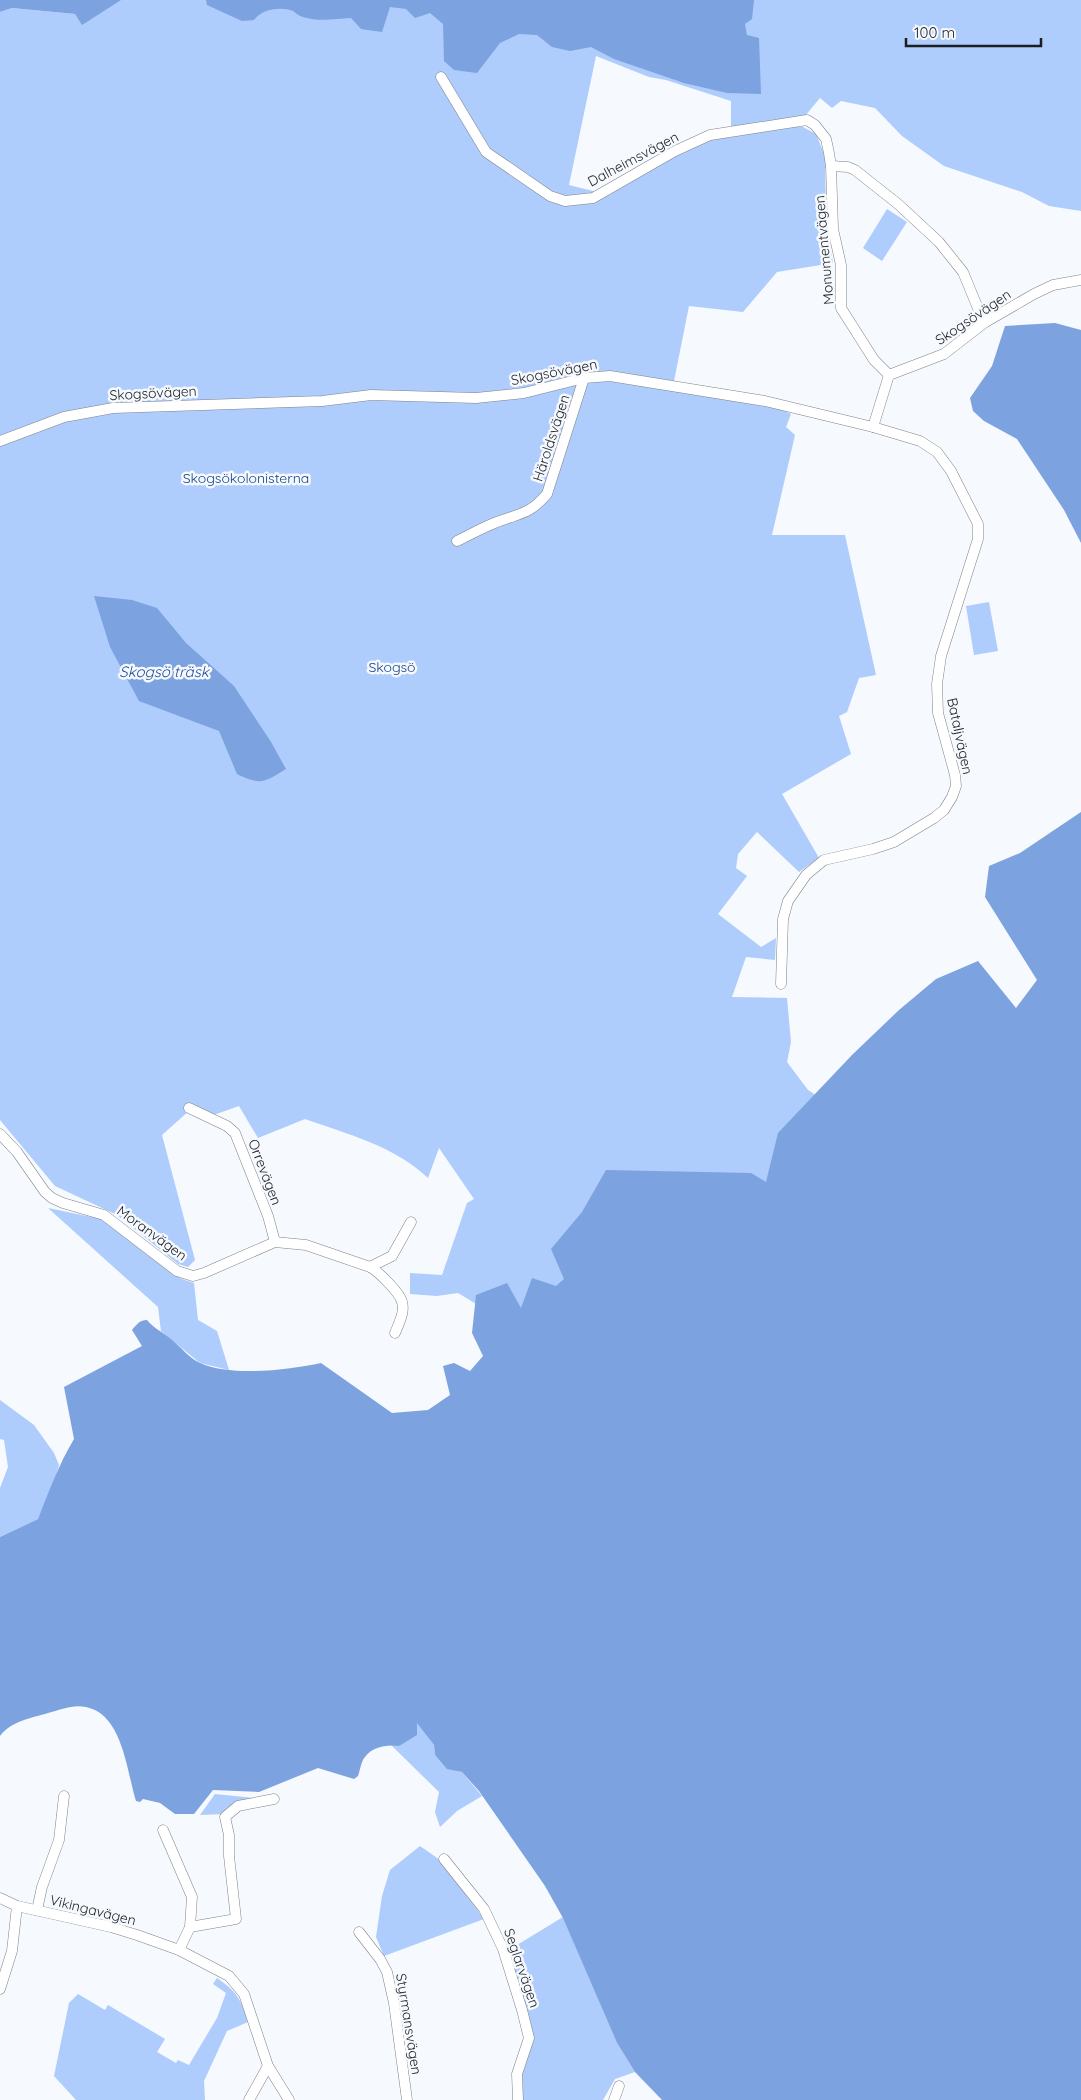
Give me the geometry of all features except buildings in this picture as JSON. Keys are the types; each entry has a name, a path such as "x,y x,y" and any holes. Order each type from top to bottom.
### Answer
{"street":[{"name":"Dalheimsvägen","path":"441,77 486,152 550,196 565,202 593,198 674,151 710,135 807,120 815,125 826,139 831,166"},
{"path":"831,166 848,167 855,170 898,204 939,242 964,272 984,324"},
{"name":"Monumentvägen","path":"831,166 833,229 840,265 841,308 874,360 889,375"},
{"name":"Skogsövägen","path":"889,375 944,354 984,324 1052,285 1081,280"},
{"path":"873,427 889,375"},
{"name":"Skogsövägen","path":"0,441 64,417 114,408 322,401 370,395 484,398 524,393 584,378 610,376 780,404 873,427"},
{"name":"Häroldsvägen","path":"457,540 496,522 522,515 536,506 547,494 584,378"},
{"name":"Bataljvägen","path":"781,984 783,919 788,902 806,875 824,860 873,849 894,842 944,810 952,798 956,786 955,775 938,713 937,684 941,656 978,539 978,524 951,471 937,452 920,441 873,427"},
{"name":"Orrevägen","path":"189,1108 226,1126 235,1133 268,1216 276,1242"},
{"name":"Moranvägen","path":"0,1134 17,1152 45,1192 52,1198 104,1215 158,1257 184,1274 193,1276 276,1242 306,1245 370,1267 379,1272 402,1301 402,1315 395,1333"},
{"path":"370,1267 392,1256 411,1222"},
{"path":"37,1910 42,1887 59,1840 64,1796"},
{"path":"190,1927 236,1919 229,1856 229,1835 225,1817 238,1806 274,1799"},
{"path":"163,1830 192,1897 190,1927 179,1950"},
{"name":"Seglarvägen","path":"444,1859 488,1916 502,1949 522,2010 529,2038 517,2074 518,2100"},
{"name":"Vikingavägen","path":"0,1898 17,1906 111,1927 179,1950 223,1972 236,1982 244,1994 268,2066 289,2100"},
{"path":"0,1989 12,1951 17,1906"},
{"name":"Styrmansvägen","path":"360,1932 387,1972 394,2003 407,2100"},
{"path":"249,2100 268,2066"},
{"path":"614,2100 619,2086"}],"green space":[{"name":"Skogsö","path":"79,0 1081,0 1081,211 1049,206 1022,192 944,166 902,136 875,108 841,101 832,108 820,98 805,116 731,127 731,101 666,80 649,77 596,56 569,185 597,192 604,188 609,195 671,157 714,136 792,126 803,127 816,134 825,156 826,220 833,263 777,272 743,312 689,306 672,391 779,408 791,414 786,427 795,435 772,535 845,535 876,675 859,678 847,712 839,716 851,754 782,794 819,858 799,872 757,832 738,854 736,868 747,876 718,914 761,947 776,938 775,960 746,957 732,997 787,998 791,1042 787,1062 808,1090 984,1205 795,1495 458,1293 437,1296 410,1294 410,1273 442,1275 467,1203 474,1199 439,1148 428,1178 401,1157 386,1149 305,1119 258,1138 239,1106 205,1118 190,1110 162,1135 195,1260 188,1267 178,1264 117,1215 55,1186 0,1120 0,12 12,8 75,14 80,21"},
{"path":"887,209 907,222 882,261 863,248"},
{"path":"989,602 998,651 974,655 966,606"},
{"path":"48,1208 101,1219 167,1270 182,1279 194,1283 198,1320 217,1331 229,1370 200,1363 161,1331 158,1307"},
{"path":"0,1400 34,1425 54,1453 59,1465 38,1519 0,1537 0,1488 8,1467 4,1440 0,1439"},
{"path":"417,1722 434,1745 435,1755 447,1768 462,1772 482,1796 457,1811 440,1827 435,1812 439,1792 390,1744 399,1746"},
{"path":"215,1794 254,1798 225,1814 200,1815"},
{"path":"420,1846 440,1860 484,1919 384,1956 376,1937 382,1896 390,1870"},
{"path":"563,1917 617,2043 635,2072 615,2079 603,2100 523,2100 522,2069 530,2051 533,2036 507,1951"},
{"path":"217,1978 237,1997 248,2022 227,2031 204,2081 205,2100 76,2100 54,2076 69,2003 78,1994 105,2010 108,2005 165,2039 157,2052 176,2063 178,2060 189,2065 217,2018 226,1993 213,1984"}],"water":[{"path":"0,0 121,0 82,25 75,14 12,8 0,12"},
{"path":"206,0 754,0 752,19 745,24 747,35 759,38 761,94 727,93 684,83 614,59 591,47 570,51 552,47 537,35 519,34 500,43 477,73 454,70 444,61 443,24 430,13 415,18 406,9 390,7 382,32 361,29 351,18 309,19 293,11 283,9 266,11 254,20 242,21 207,5"},
{"path":"1055,323 1081,330 1081,543 1064,510 1017,439 984,421 973,411 970,398 992,366 1005,326"},
{"name":"Skogsö träsk","path":"94,596 132,600 157,608 186,643 234,686 271,742 286,769 263,781 252,780 237,774 219,731 139,701 110,647"},
{"path":"1081,812 1081,2100 662,2100 635,2072 617,2043 563,1918 545,1886 479,1791 462,1772 447,1769 435,1755 434,1745 417,1723 417,1735 399,1746 380,1747 368,1754 362,1761 358,1776 354,1779 318,1768 259,1792 213,1790 194,1814 175,1814 160,1803 143,1799 140,1802 136,1801 126,1761 116,1732 98,1712 86,1707 76,1706 22,1721 10,1727 0,1736 0,1537 38,1519 59,1468 74,1439 64,1387 142,1346 132,1330 142,1321 147,1320 200,1363 227,1370 260,1371 321,1363 392,1413 428,1410 450,1395 443,1366 454,1363 470,1371 483,1356 472,1333 476,1295 507,1283 521,1308 532,1278 556,1286 564,1279 551,1249 582,1212 606,1170 751,1173 766,1182 778,1133 852,1055 899,1010 936,979 978,961 1016,1008 1037,980 985,897 989,866 1020,853"}],"park label":[{"name":"Skogsökolonisterna","path":"246,478"}]}
